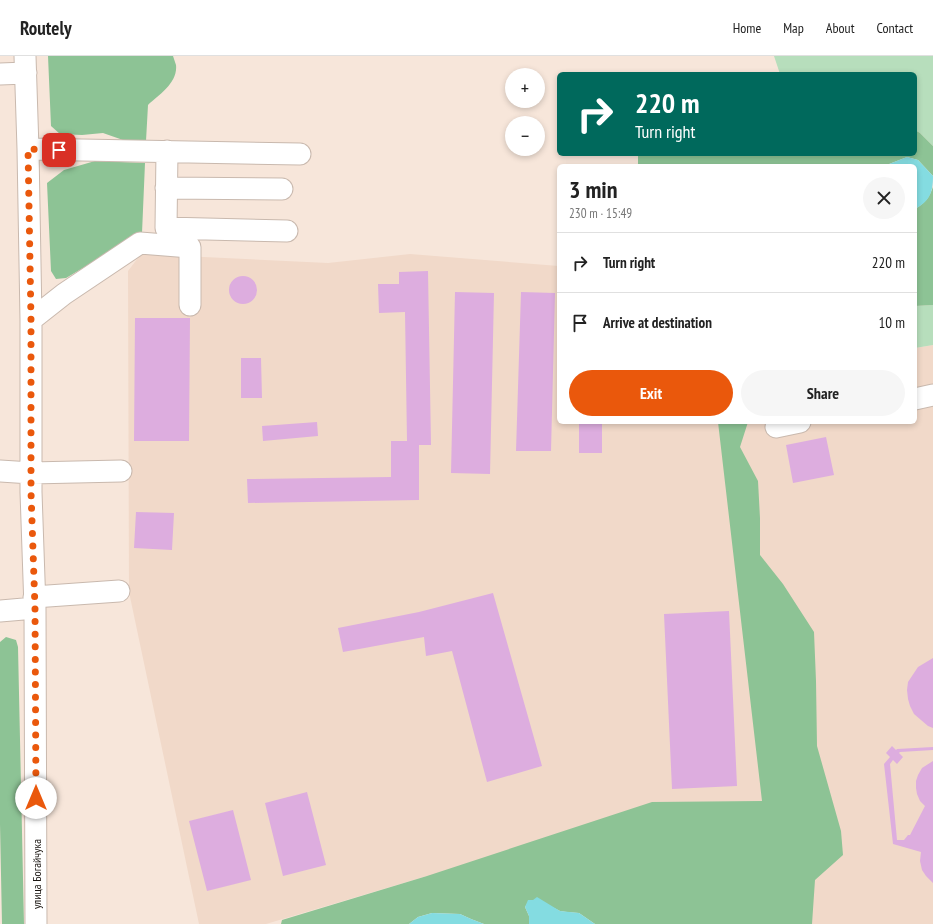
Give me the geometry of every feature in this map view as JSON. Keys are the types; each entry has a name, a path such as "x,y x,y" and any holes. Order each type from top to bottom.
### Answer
{"street":[{"path":"0,74 25,65"},
{"name":"улица Богайчука","path":"25,65 31,320 31,473 35,602 36,924"},
{"path":"28,149 300,154"},
{"path":"167,151 166,228 287,231"},
{"path":"166,188 282,189"},
{"path":"31,320 64,294 140,243 190,248 190,305"},
{"path":"917,399 933,396"},
{"path":"776,427 790,424"},
{"path":"0,471 31,473 122,471"},
{"path":"0,611 35,602 119,592"}],"shaded area":[{"path":"141,254 328,263 410,254 557,266 557,424 917,424 917,348 933,345 933,924 781,924 427,876 266,924 199,924 129,592 128,271"}],"green space":[{"path":"48,56 173,56 176,71 171,83 148,105 146,141 123,140 103,133 82,135 60,134 51,126"},
{"path":"774,56 933,56 933,146 917,131 917,72 779,72"},
{"path":"917,131 933,146 933,176 918,160 907,157 889,164 638,164 638,156 917,156"},
{"path":"95,161 145,163 142,233 66,278 56,279 51,271 47,183 64,170"},
{"path":"933,187 933,305 917,306 917,208 926,200"},
{"path":"933,305 933,345 917,348 917,306"},
{"path":"718,424 747,424 740,447 758,481 760,555 783,584 814,632 817,746 841,831 843,855 815,880 812,924 595,924 579,913 560,911 552,907 527,904 525,907 529,916 529,924 484,924 460,914 432,913 418,917 409,924 281,924 282,920 427,876 652,802 762,801"},
{"path":"6,637 16,640 18,647 24,924 2,924 0,824 0,642"}],"water":[{"path":"907,157 918,160 933,176 930,196 924,203 917,208 917,164 889,164"},
{"path":"537,897 560,911 579,913 595,924 529,924 529,916 525,907 528,900 533,900"},
{"path":"432,913 460,914 484,924 409,924 418,917"}],"building":[{"path":"428,271 431,445 419,445 419,500 248,503 247,479 391,477 391,441 407,441 405,312 379,313 378,284 399,284 399,272"},
{"path":"243,276 253,280 257,290 253,300 243,304 233,300 229,290 233,280"},
{"path":"455,292 494,293 490,474 451,473"},
{"path":"521,292 555,293 551,451 516,451"},
{"path":"135,318 190,318 189,441 134,441"},
{"path":"241,358 261,358 262,398 241,398"},
{"path":"317,422 318,436 263,441 262,426"},
{"path":"579,424 602,424 602,453 579,453"},
{"path":"826,437 834,475 793,483 786,445"},
{"path":"136,512 174,513 172,550 134,548"},
{"path":"493,593 542,766 487,782 452,651 426,656 424,637 343,652 338,628 419,612"},
{"path":"729,611 737,786 672,789 664,614"},
{"path":"933,658 933,728 928,726 914,714 910,706 907,690 908,682 918,667"},
{"path":"892,746 896,750 933,747 933,750 900,752 899,753 903,757 897,764 893,760 890,764 897,840 904,840 908,835 910,835 925,806 920,801 917,794 916,781 918,775 922,768 933,761 933,883 922,870 920,861 921,852 893,844 884,764 890,757 886,753"},
{"path":"307,792 326,865 283,876 265,803"},
{"path":"233,810 251,880 207,891 189,821"}],"route":[{"path":"36,798 35,608 31,492 31,320 28,149 59,150"}]}
